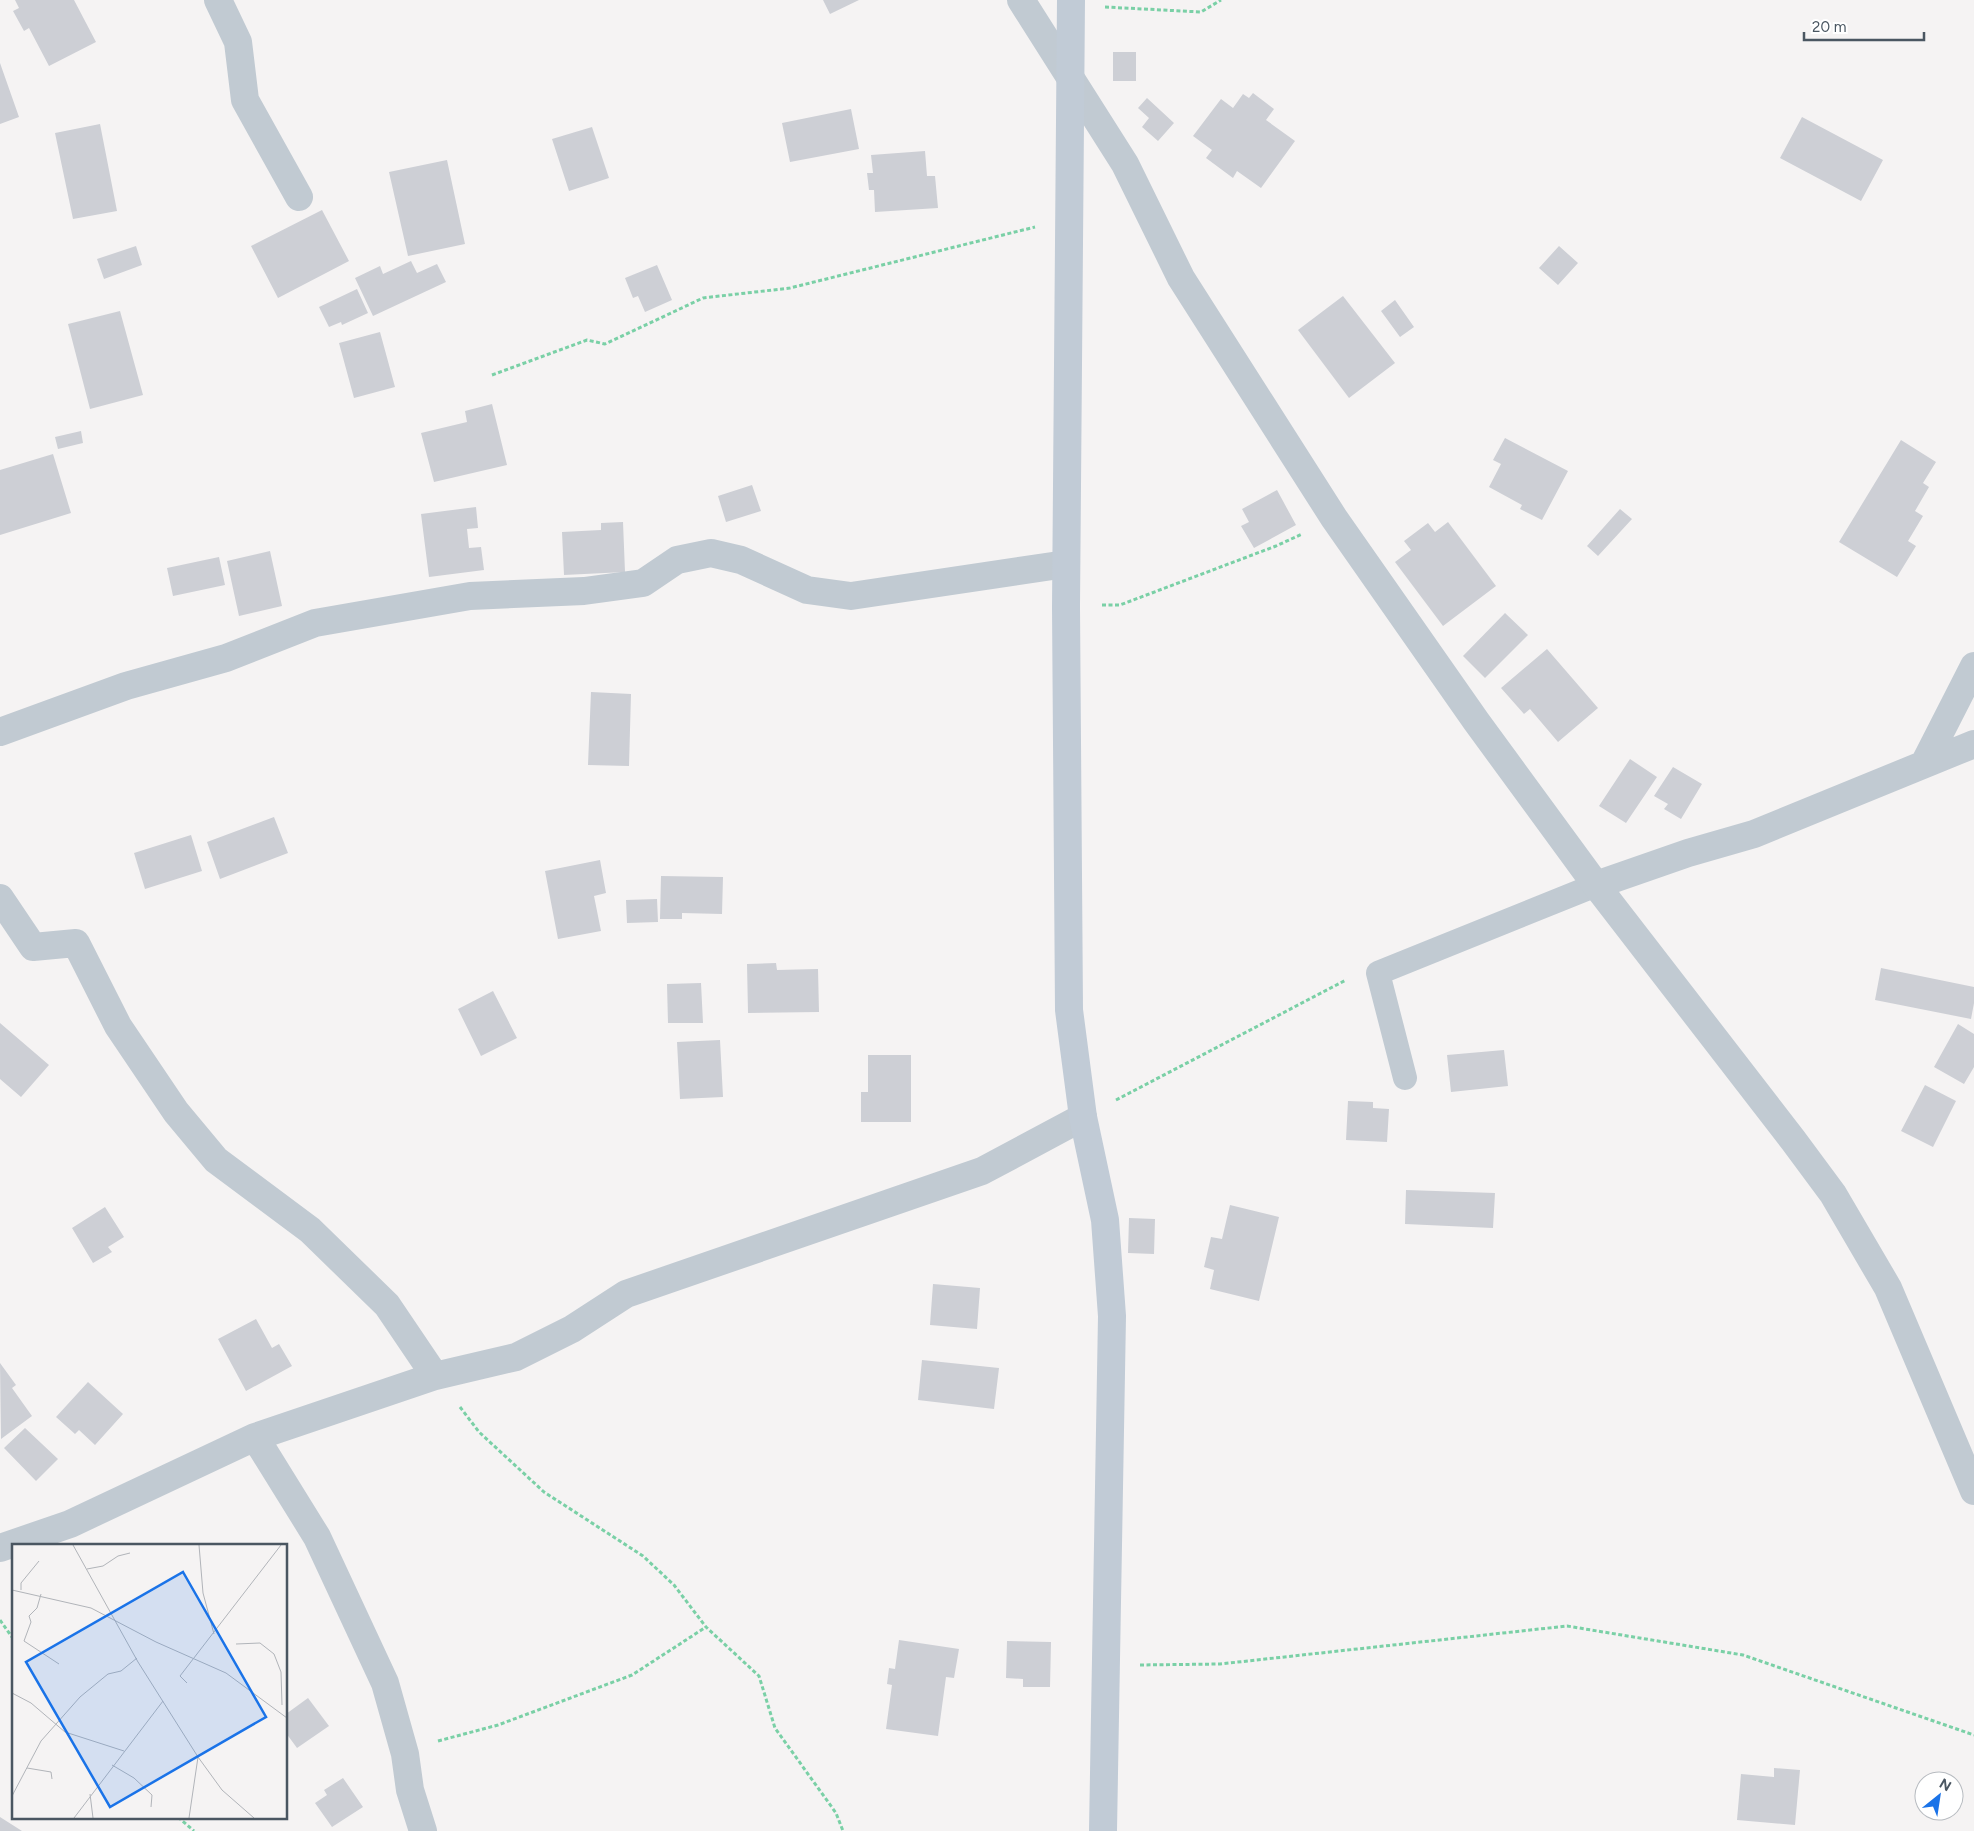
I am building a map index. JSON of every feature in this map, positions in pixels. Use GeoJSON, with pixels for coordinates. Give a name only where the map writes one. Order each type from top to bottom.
{"type":"FeatureCollection","features":[{"type":"Feature","properties":{"kind":"street"},"geometry":{"type":"LineString","coordinates":[[218,0],[238,42],[245,100],[299,197]]}},
{"type":"Feature","properties":{"kind":"street"},"geometry":{"type":"LineString","coordinates":[[1021,0],[1070,74],[1125,164],[1181,278],[1334,518],[1476,721],[1596,885],[1833,1194],[1888,1288],[1974,1491]]}},
{"type":"Feature","properties":{"kind":"street"},"geometry":{"type":"LineString","coordinates":[[1071,3],[1066,564],[1069,1010],[1083,1117],[1105,1220],[1112,1316],[1104,1665],[1103,1831]]}},
{"type":"Feature","properties":{"kind":"street"},"geometry":{"type":"LineString","coordinates":[[0,732],[126,686],[226,658],[315,623],[470,596],[584,591],[643,583],[677,560],[711,553],[741,560],[807,590],[851,596],[1066,564]]}},
{"type":"Feature","properties":{"kind":"street"},"geometry":{"type":"LineString","coordinates":[[1924,764],[1974,666]]}},
{"type":"Feature","properties":{"kind":"street"},"geometry":{"type":"LineString","coordinates":[[1596,885],[1688,852],[1754,834],[1974,744]]}},
{"type":"Feature","properties":{"kind":"street"},"geometry":{"type":"LineString","coordinates":[[0,898],[33,947],[76,943],[118,1026],[176,1112],[216,1160],[310,1230],[387,1305],[436,1376]]}},
{"type":"Feature","properties":{"kind":"street"},"geometry":{"type":"LineString","coordinates":[[0,1548],[70,1524],[255,1437],[436,1376],[516,1357],[572,1329],[626,1294],[982,1171],[1083,1117]]}},
{"type":"Feature","properties":{"kind":"street"},"geometry":{"type":"LineString","coordinates":[[255,1437],[317,1537],[385,1683],[405,1754],[410,1790],[423,1831]]}},
{"type":"Feature","properties":{"kind":"lane"},"geometry":{"type":"LineString","coordinates":[[1405,1078],[1378,973],[1596,885]]}},
{"type":"Feature","properties":{"kind":"path"},"geometry":{"type":"LineString","coordinates":[[1071,3],[1200,12],[1221,0]]}},
{"type":"Feature","properties":{"kind":"path"},"geometry":{"type":"LineString","coordinates":[[492,375],[587,340],[605,344],[703,298],[790,288],[1069,219]]}},
{"type":"Feature","properties":{"kind":"path"},"geometry":{"type":"LineString","coordinates":[[1066,607],[1120,604],[1276,546],[1334,518]]}},
{"type":"Feature","properties":{"kind":"path"},"geometry":{"type":"LineString","coordinates":[[1083,1117],[1341,982],[1378,973]]}},
{"type":"Feature","properties":{"kind":"path"},"geometry":{"type":"LineString","coordinates":[[436,1376],[479,1432],[544,1492],[643,1556],[674,1585],[706,1627],[759,1676],[775,1728],[836,1813],[843,1831]]}},
{"type":"Feature","properties":{"kind":"path"},"geometry":{"type":"LineString","coordinates":[[0,1620],[12,1637]]}},
{"type":"Feature","properties":{"kind":"path"},"geometry":{"type":"LineString","coordinates":[[1104,1665],[1220,1664],[1567,1626],[1742,1655],[1974,1734]]}},
{"type":"Feature","properties":{"kind":"path"},"geometry":{"type":"LineString","coordinates":[[405,1754],[440,1741],[498,1725],[632,1675],[706,1627]]}},
{"type":"Feature","properties":{"kind":"path"},"geometry":{"type":"LineString","coordinates":[[179,1818],[194,1831]]}},
{"type":"Feature","properties":{"kind":"building"},"geometry":{"type":"Polygon","coordinates":[[[15,0],[74,0],[96,42],[49,66],[29,28],[24,31],[13,11],[19,8],[15,0]]]}},
{"type":"Feature","properties":{"kind":"building"},"geometry":{"type":"Polygon","coordinates":[[[823,0],[859,0],[830,14],[823,0]]]}},
{"type":"Feature","properties":{"kind":"building"},"geometry":{"type":"Polygon","coordinates":[[[1113,52],[1136,52],[1136,81],[1113,81],[1113,52]]]}},
{"type":"Feature","properties":{"kind":"building"},"geometry":{"type":"Polygon","coordinates":[[[0,63],[19,117],[0,124],[0,63]]]}},
{"type":"Feature","properties":{"kind":"building"},"geometry":{"type":"Polygon","coordinates":[[[1253,93],[1274,109],[1266,120],[1295,141],[1261,188],[1237,171],[1233,178],[1206,158],[1212,150],[1193,136],[1221,99],[1233,108],[1243,94],[1249,98],[1253,93]]]}},
{"type":"Feature","properties":{"kind":"building"},"geometry":{"type":"Polygon","coordinates":[[[1147,98],[1174,123],[1158,141],[1142,127],[1149,118],[1138,108],[1147,98]]]}},
{"type":"Feature","properties":{"kind":"building"},"geometry":{"type":"Polygon","coordinates":[[[851,109],[859,149],[790,162],[782,123],[851,109]]]}},
{"type":"Feature","properties":{"kind":"building"},"geometry":{"type":"Polygon","coordinates":[[[1802,117],[1883,160],[1861,201],[1780,158],[1802,117]]]}},
{"type":"Feature","properties":{"kind":"building"},"geometry":{"type":"Polygon","coordinates":[[[100,124],[117,211],[73,219],[55,133],[100,124]]]}},
{"type":"Feature","properties":{"kind":"building"},"geometry":{"type":"Polygon","coordinates":[[[592,127],[609,178],[569,191],[552,139],[592,127]]]}},
{"type":"Feature","properties":{"kind":"building"},"geometry":{"type":"Polygon","coordinates":[[[925,151],[927,176],[935,176],[938,208],[875,212],[874,190],[869,190],[867,173],[873,173],[871,155],[925,151]]]}},
{"type":"Feature","properties":{"kind":"building"},"geometry":{"type":"Polygon","coordinates":[[[447,160],[465,244],[408,256],[389,172],[447,160]]]}},
{"type":"Feature","properties":{"kind":"building"},"geometry":{"type":"Polygon","coordinates":[[[322,210],[349,261],[278,298],[251,246],[322,210]]]}},
{"type":"Feature","properties":{"kind":"building"},"geometry":{"type":"Polygon","coordinates":[[[136,246],[142,265],[104,279],[97,259],[136,246]]]}},
{"type":"Feature","properties":{"kind":"building"},"geometry":{"type":"Polygon","coordinates":[[[1559,246],[1578,263],[1558,285],[1539,268],[1559,246]]]}},
{"type":"Feature","properties":{"kind":"building"},"geometry":{"type":"Polygon","coordinates":[[[411,261],[417,273],[437,264],[446,282],[373,316],[355,278],[380,266],[383,274],[411,261]]]}},
{"type":"Feature","properties":{"kind":"building"},"geometry":{"type":"Polygon","coordinates":[[[657,265],[672,300],[645,312],[638,296],[633,298],[625,278],[657,265]]]}},
{"type":"Feature","properties":{"kind":"building"},"geometry":{"type":"Polygon","coordinates":[[[357,289],[368,313],[342,325],[341,322],[329,327],[319,307],[357,289]]]}},
{"type":"Feature","properties":{"kind":"building"},"geometry":{"type":"Polygon","coordinates":[[[1343,296],[1395,363],[1349,398],[1298,330],[1343,296]]]}},
{"type":"Feature","properties":{"kind":"building"},"geometry":{"type":"Polygon","coordinates":[[[1395,300],[1414,327],[1400,337],[1381,311],[1395,300]]]}},
{"type":"Feature","properties":{"kind":"building"},"geometry":{"type":"Polygon","coordinates":[[[120,311],[143,395],[90,409],[68,324],[120,311]]]}},
{"type":"Feature","properties":{"kind":"building"},"geometry":{"type":"Polygon","coordinates":[[[380,332],[395,387],[354,398],[339,343],[380,332]]]}},
{"type":"Feature","properties":{"kind":"building"},"geometry":{"type":"Polygon","coordinates":[[[492,404],[507,465],[434,482],[421,433],[467,422],[465,411],[492,404]]]}},
{"type":"Feature","properties":{"kind":"building"},"geometry":{"type":"Polygon","coordinates":[[[81,431],[83,443],[58,449],[55,437],[81,431]]]}},
{"type":"Feature","properties":{"kind":"building"},"geometry":{"type":"Polygon","coordinates":[[[1505,438],[1568,471],[1542,520],[1520,509],[1522,505],[1489,487],[1501,464],[1493,460],[1505,438]]]}},
{"type":"Feature","properties":{"kind":"building"},"geometry":{"type":"Polygon","coordinates":[[[1901,440],[1936,462],[1923,483],[1929,487],[1915,511],[1923,516],[1908,541],[1916,546],[1897,577],[1839,542],[1901,440]]]}},
{"type":"Feature","properties":{"kind":"building"},"geometry":{"type":"Polygon","coordinates":[[[53,454],[71,513],[0,535],[0,470],[53,454]]]}},
{"type":"Feature","properties":{"kind":"building"},"geometry":{"type":"Polygon","coordinates":[[[752,485],[761,511],[726,522],[718,496],[752,485]]]}},
{"type":"Feature","properties":{"kind":"building"},"geometry":{"type":"Polygon","coordinates":[[[1277,490],[1296,525],[1254,548],[1241,526],[1249,522],[1242,509],[1277,490]]]}},
{"type":"Feature","properties":{"kind":"building"},"geometry":{"type":"Polygon","coordinates":[[[476,507],[478,528],[467,529],[469,548],[481,547],[484,570],[429,577],[421,514],[476,507]]]}},
{"type":"Feature","properties":{"kind":"building"},"geometry":{"type":"Polygon","coordinates":[[[1620,509],[1632,519],[1598,556],[1587,546],[1620,509]]]}},
{"type":"Feature","properties":{"kind":"building"},"geometry":{"type":"Polygon","coordinates":[[[623,522],[625,572],[564,575],[562,532],[601,530],[601,523],[623,522]]]}},
{"type":"Feature","properties":{"kind":"building"},"geometry":{"type":"Polygon","coordinates":[[[1448,522],[1496,586],[1443,626],[1395,562],[1411,550],[1404,541],[1428,523],[1435,532],[1448,522]]]}},
{"type":"Feature","properties":{"kind":"building"},"geometry":{"type":"Polygon","coordinates":[[[270,551],[282,606],[239,616],[227,561],[270,551]]]}},
{"type":"Feature","properties":{"kind":"building"},"geometry":{"type":"Polygon","coordinates":[[[219,557],[225,585],[173,596],[167,568],[219,557]]]}},
{"type":"Feature","properties":{"kind":"building"},"geometry":{"type":"Polygon","coordinates":[[[1505,613],[1528,635],[1485,678],[1463,656],[1505,613]]]}},
{"type":"Feature","properties":{"kind":"building"},"geometry":{"type":"Polygon","coordinates":[[[1547,649],[1598,708],[1558,742],[1530,709],[1524,714],[1501,688],[1547,649]]]}},
{"type":"Feature","properties":{"kind":"building"},"geometry":{"type":"Polygon","coordinates":[[[591,692],[631,694],[629,766],[588,765],[591,692]]]}},
{"type":"Feature","properties":{"kind":"building"},"geometry":{"type":"Polygon","coordinates":[[[1630,759],[1657,777],[1626,823],[1599,806],[1630,759]]]}},
{"type":"Feature","properties":{"kind":"building"},"geometry":{"type":"Polygon","coordinates":[[[1673,767],[1702,784],[1681,819],[1664,809],[1668,804],[1654,796],[1673,767]]]}},
{"type":"Feature","properties":{"kind":"building"},"geometry":{"type":"Polygon","coordinates":[[[274,817],[288,853],[220,879],[207,842],[274,817]]]}},
{"type":"Feature","properties":{"kind":"building"},"geometry":{"type":"Polygon","coordinates":[[[191,835],[202,871],[145,889],[134,853],[191,835]]]}},
{"type":"Feature","properties":{"kind":"building"},"geometry":{"type":"Polygon","coordinates":[[[600,860],[606,893],[594,896],[601,931],[558,939],[545,871],[600,860]]]}},
{"type":"Feature","properties":{"kind":"building"},"geometry":{"type":"Polygon","coordinates":[[[661,876],[723,877],[722,914],[682,913],[682,919],[660,919],[661,876]]]}},
{"type":"Feature","properties":{"kind":"building"},"geometry":{"type":"Polygon","coordinates":[[[657,899],[658,922],[627,923],[626,900],[657,899]]]}},
{"type":"Feature","properties":{"kind":"building"},"geometry":{"type":"Polygon","coordinates":[[[776,963],[777,970],[818,969],[819,1012],[748,1013],[747,964],[776,963]]]}},
{"type":"Feature","properties":{"kind":"building"},"geometry":{"type":"Polygon","coordinates":[[[1881,968],[1974,987],[1971,1019],[1875,1000],[1881,968]]]}},
{"type":"Feature","properties":{"kind":"building"},"geometry":{"type":"Polygon","coordinates":[[[701,983],[703,1023],[668,1023],[667,984],[701,983]]]}},
{"type":"Feature","properties":{"kind":"building"},"geometry":{"type":"Polygon","coordinates":[[[493,991],[517,1038],[481,1056],[458,1009],[493,991]]]}},
{"type":"Feature","properties":{"kind":"building"},"geometry":{"type":"Polygon","coordinates":[[[0,1023],[49,1065],[21,1097],[0,1079],[0,1023]]]}},
{"type":"Feature","properties":{"kind":"building"},"geometry":{"type":"Polygon","coordinates":[[[1958,1024],[1974,1034],[1974,1067],[1964,1084],[1934,1067],[1958,1024]]]}},
{"type":"Feature","properties":{"kind":"building"},"geometry":{"type":"Polygon","coordinates":[[[720,1040],[723,1097],[680,1099],[677,1042],[720,1040]]]}},
{"type":"Feature","properties":{"kind":"building"},"geometry":{"type":"Polygon","coordinates":[[[1504,1050],[1508,1086],[1451,1092],[1447,1055],[1504,1050]]]}},
{"type":"Feature","properties":{"kind":"building"},"geometry":{"type":"Polygon","coordinates":[[[868,1055],[911,1055],[911,1122],[861,1122],[861,1092],[868,1092],[868,1055]]]}},
{"type":"Feature","properties":{"kind":"building"},"geometry":{"type":"Polygon","coordinates":[[[1925,1085],[1956,1101],[1933,1147],[1901,1131],[1925,1085]]]}},
{"type":"Feature","properties":{"kind":"building"},"geometry":{"type":"Polygon","coordinates":[[[1348,1101],[1373,1102],[1373,1108],[1389,1109],[1387,1142],[1346,1140],[1348,1101]]]}},
{"type":"Feature","properties":{"kind":"building"},"geometry":{"type":"Polygon","coordinates":[[[1406,1190],[1495,1193],[1493,1228],[1405,1224],[1406,1190]]]}},
{"type":"Feature","properties":{"kind":"building"},"geometry":{"type":"Polygon","coordinates":[[[1230,1205],[1279,1217],[1259,1301],[1210,1289],[1214,1270],[1204,1267],[1211,1237],[1222,1239],[1230,1205]]]}},
{"type":"Feature","properties":{"kind":"building"},"geometry":{"type":"Polygon","coordinates":[[[105,1207],[124,1237],[108,1247],[112,1252],[93,1263],[72,1228],[105,1207]]]}},
{"type":"Feature","properties":{"kind":"building"},"geometry":{"type":"Polygon","coordinates":[[[1129,1218],[1155,1219],[1154,1254],[1128,1253],[1129,1218]]]}},
{"type":"Feature","properties":{"kind":"building"},"geometry":{"type":"Polygon","coordinates":[[[933,1284],[980,1288],[977,1329],[930,1325],[933,1284]]]}},
{"type":"Feature","properties":{"kind":"building"},"geometry":{"type":"Polygon","coordinates":[[[256,1319],[272,1348],[279,1344],[292,1366],[246,1391],[218,1339],[256,1319]]]}},
{"type":"Feature","properties":{"kind":"building"},"geometry":{"type":"Polygon","coordinates":[[[922,1360],[999,1368],[994,1409],[918,1400],[922,1360]]]}},
{"type":"Feature","properties":{"kind":"building"},"geometry":{"type":"Polygon","coordinates":[[[0,1363],[16,1385],[12,1388],[32,1416],[1,1439],[0,1363]]]}},
{"type":"Feature","properties":{"kind":"building"},"geometry":{"type":"Polygon","coordinates":[[[88,1382],[123,1414],[95,1445],[79,1430],[75,1434],[56,1417],[88,1382]]]}},
{"type":"Feature","properties":{"kind":"building"},"geometry":{"type":"Polygon","coordinates":[[[25,1428],[58,1459],[36,1481],[4,1448],[25,1428]]]}},
{"type":"Feature","properties":{"kind":"building"},"geometry":{"type":"Polygon","coordinates":[[[899,1640],[959,1649],[954,1678],[946,1677],[938,1736],[886,1729],[892,1685],[887,1684],[889,1668],[895,1669],[899,1640]]]}},
{"type":"Feature","properties":{"kind":"building"},"geometry":{"type":"Polygon","coordinates":[[[1007,1641],[1051,1642],[1050,1687],[1023,1687],[1023,1679],[1006,1678],[1007,1641]]]}},
{"type":"Feature","properties":{"kind":"building"},"geometry":{"type":"Polygon","coordinates":[[[308,1698],[329,1726],[297,1748],[288,1736],[288,1713],[308,1698]]]}},
{"type":"Feature","properties":{"kind":"building"},"geometry":{"type":"Polygon","coordinates":[[[1774,1768],[1800,1770],[1795,1825],[1737,1820],[1741,1774],[1774,1777],[1774,1768]]]}},
{"type":"Feature","properties":{"kind":"building"},"geometry":{"type":"Polygon","coordinates":[[[343,1778],[363,1807],[332,1827],[315,1803],[327,1795],[324,1790],[343,1778]]]}},
{"type":"Feature","properties":{"kind":"building"},"geometry":{"type":"Polygon","coordinates":[[[0,1817],[22,1831],[0,1831],[0,1817]]]}}]}
